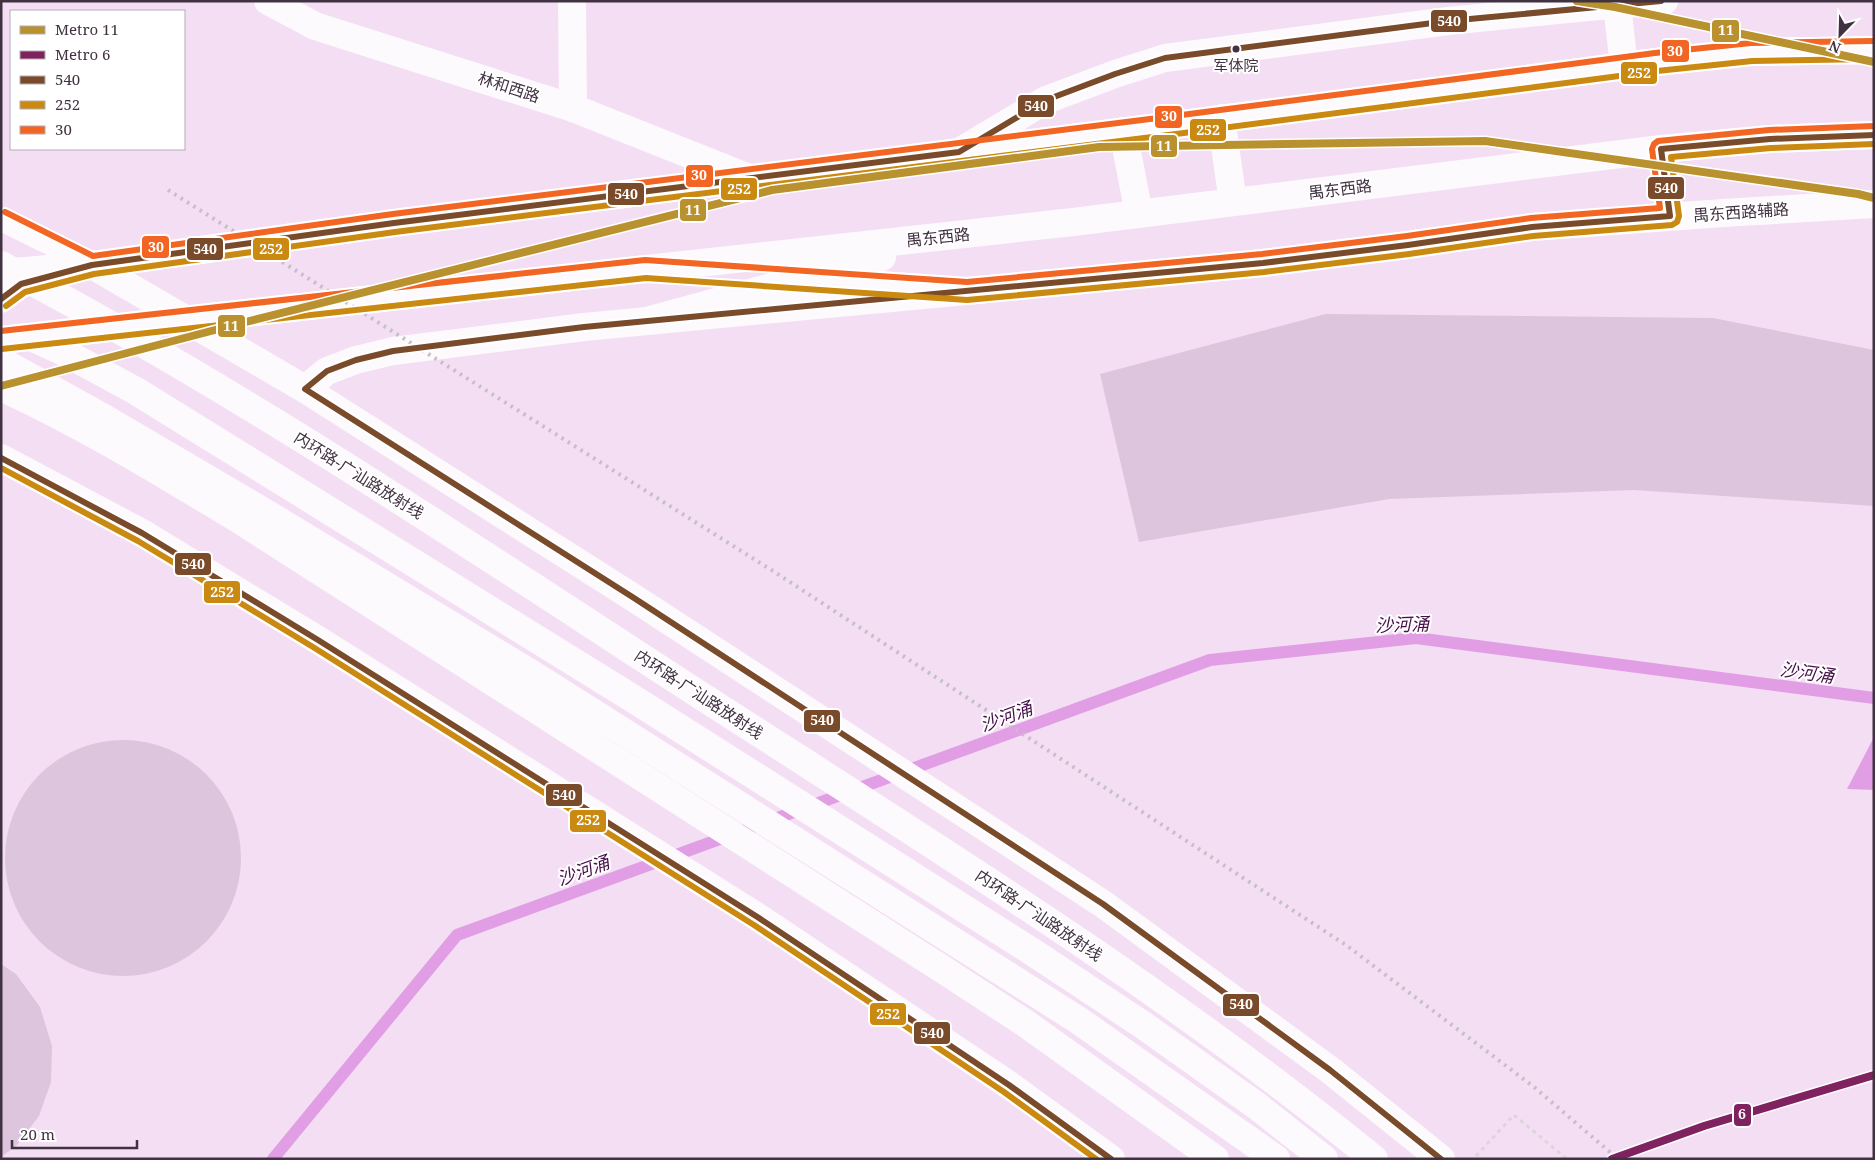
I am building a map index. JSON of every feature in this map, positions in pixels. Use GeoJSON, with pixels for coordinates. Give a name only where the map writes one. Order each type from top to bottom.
{"type":"FeatureCollection","features":[{"type":"Feature","properties":{"kind":"main road","name":"林和西路"},"geometry":{"type":"LineString","coordinates":[[268,1],[315,26],[572,108],[748,178]]}},
{"type":"Feature","properties":{"kind":"main road"},"geometry":{"type":"LineString","coordinates":[[572,1],[572,108]]}},
{"type":"Feature","properties":{"kind":"main road"},"geometry":{"type":"LineString","coordinates":[[959,152],[1046,100],[1115,74],[1165,58],[1448,21],[1664,1]]}},
{"type":"Feature","properties":{"kind":"main road"},"geometry":{"type":"LineString","coordinates":[[1617,5],[1624,66]]}},
{"type":"Feature","properties":{"kind":"main road"},"geometry":{"type":"LineString","coordinates":[[1,273],[92,265],[394,223],[1624,66],[1751,52],[1874,50]]}},
{"type":"Feature","properties":{"kind":"main road"},"geometry":{"type":"LineString","coordinates":[[1221,118],[1233,202]]}},
{"type":"Feature","properties":{"kind":"main road"},"geometry":{"type":"LineString","coordinates":[[1123,131],[1138,214]]}},
{"type":"Feature","properties":{"kind":"main road","name":"禺东西路"},"geometry":{"type":"LineString","coordinates":[[1,340],[966,234],[1661,149],[1770,139],[1874,135]]}},
{"type":"Feature","properties":{"kind":"main road"},"geometry":{"type":"LineString","coordinates":[[1661,149],[1670,216]]}},
{"type":"Feature","properties":{"kind":"main road","name":"禺东西路辅路"},"geometry":{"type":"LineString","coordinates":[[305,388],[326,371],[356,360],[393,351],[584,327],[1263,263],[1532,227],[1670,216],[1874,204]]}},
{"type":"Feature","properties":{"kind":"main road"},"geometry":{"type":"LineString","coordinates":[[650,320],[966,234]]}},
{"type":"Feature","properties":{"kind":"main road","name":"内环路-广汕路放射线"},"geometry":{"type":"LineString","coordinates":[[1,265],[72,302],[166,357],[396,498],[1023,904],[1137,980],[1246,1058],[1374,1159]]}},
{"type":"Feature","properties":{"kind":"main road"},"geometry":{"type":"LineString","coordinates":[[1,299],[21,284],[92,265],[305,388],[593,572],[1103,904],[1330,1070],[1441,1159]]}},
{"type":"Feature","properties":{"kind":"main road"},"geometry":{"type":"LineString","coordinates":[[646,269],[968,291]]}},
{"type":"Feature","properties":{"kind":"main road"},"geometry":{"type":"LineString","coordinates":[[1,324],[64,352],[136,391],[550,647],[1143,1024],[1257,1106],[1324,1159]]}},
{"type":"Feature","properties":{"kind":"main road"},"geometry":{"type":"LineString","coordinates":[[1,361],[104,418],[258,508],[535,676],[1078,1020],[1276,1159]]}},
{"type":"Feature","properties":{"kind":"main road"},"geometry":{"type":"LineString","coordinates":[[1,387],[37,403],[122,449],[243,522],[1025,1023],[1215,1159]]}},
{"type":"Feature","properties":{"kind":"main road"},"geometry":{"type":"LineString","coordinates":[[1,458],[142,533],[318,640],[759,918],[1009,1085],[1111,1159]]}},
{"type":"Feature","properties":{"kind":"lane"},"geometry":{"type":"LineString","coordinates":[[1,220],[92,265]]}},
{"type":"Feature","properties":{"kind":"path"},"geometry":{"type":"LineString","coordinates":[[1474,1159],[1514,1115],[1567,1159]]}},
{"type":"Feature","properties":{"kind":"shaded area"},"geometry":{"type":"Polygon","coordinates":[[[1874,737],[1874,790],[1847,789],[1874,737]]]}},
{"type":"Feature","properties":{"kind":"building"},"geometry":{"type":"Polygon","coordinates":[[[1326,314],[1713,318],[1874,350],[1874,506],[1634,490],[1389,499],[1139,542],[1100,374],[1326,314]]]}},
{"type":"Feature","properties":{"kind":"building"},"geometry":{"type":"Polygon","coordinates":[[[111,740],[135,740],[157,745],[179,754],[207,774],[221,792],[232,813],[239,835],[241,858],[239,881],[232,903],[221,924],[207,942],[179,962],[157,971],[135,976],[111,976],[89,971],[67,962],[48,950],[31,933],[19,914],[10,892],[5,870],[5,846],[10,824],[19,802],[31,783],[48,766],[67,754],[89,745],[111,740]]]}},
{"type":"Feature","properties":{"kind":"building"},"geometry":{"type":"Polygon","coordinates":[[[1,964],[16,974],[40,1007],[52,1046],[51,1082],[39,1116],[17,1145],[1,1157],[1,964]]]}},
{"type":"Feature","properties":{"kind":"waterway","name":"沙河涌"},"geometry":{"type":"LineString","coordinates":[[273,1159],[457,935],[1210,660],[1416,638],[1874,698]]}},
{"type":"Feature","properties":{"kind":"railway"},"geometry":{"type":"LineString","coordinates":[[168,190],[773,571],[1346,945],[1534,1087],[1618,1159]]}},
{"type":"Feature","properties":{"kind":"metro line","name":"11"},"geometry":{"type":"LineString","coordinates":[[1577,1],[1615,7],[1874,62]]}},
{"type":"Feature","properties":{"kind":"metro line","name":"11"},"geometry":{"type":"LineString","coordinates":[[1,386],[234,325],[772,190],[1099,147],[1485,141],[1858,194],[1874,198]]}},
{"type":"Feature","properties":{"kind":"metro line","name":"6"},"geometry":{"type":"LineString","coordinates":[[1612,1159],[1704,1126],[1874,1075]]}},
{"type":"Feature","properties":{"kind":"transit line","name":"540"},"geometry":{"type":"LineString","coordinates":[[1,299],[21,284],[92,265],[394,223],[959,152],[1046,100],[1115,74],[1165,58],[1448,21],[1661,1]]}},
{"type":"Feature","properties":{"kind":"transit line","name":"30"},"geometry":{"type":"LineString","coordinates":[[5,212],[93,256],[393,214],[1174,116],[1655,53],[1751,43],[1874,41]]}},
{"type":"Feature","properties":{"kind":"transit line","name":"252"},"geometry":{"type":"LineString","coordinates":[[6,306],[25,292],[94,274],[395,232],[1176,134],[1657,71],[1752,61],[1874,59]]}},
{"type":"Feature","properties":{"kind":"transit line","name":"30"},"geometry":{"type":"LineString","coordinates":[[1,331],[645,260],[967,282],[1262,254],[1531,218],[1660,208],[1652,149],[1658,141],[1769,130],[1874,126]]}},
{"type":"Feature","properties":{"kind":"transit line","name":"540"},"geometry":{"type":"LineString","coordinates":[[1441,1159],[1330,1070],[1103,904],[634,598],[305,389],[327,371],[356,360],[393,351],[584,327],[1263,263],[1532,227],[1670,216],[1661,149],[1770,139],[1874,135]]}},
{"type":"Feature","properties":{"kind":"transit line","name":"252"},"geometry":{"type":"LineString","coordinates":[[2,349],[646,278],[967,300],[1264,272],[1533,236],[1672,225],[1677,222],[1679,216],[1671,157],[1771,148],[1874,144]]}},
{"type":"Feature","properties":{"kind":"transit line","name":"540"},"geometry":{"type":"LineString","coordinates":[[1,458],[142,533],[318,640],[759,918],[1009,1085],[1111,1159]]}},
{"type":"Feature","properties":{"kind":"transit line","name":"252"},"geometry":{"type":"LineString","coordinates":[[1,468],[138,541],[313,647],[754,925],[1004,1092],[1096,1159]]}},
{"type":"Feature","properties":{"kind":"place","name":"军体院"},"geometry":{"type":"Point","coordinates":[1236,49]}}]}
